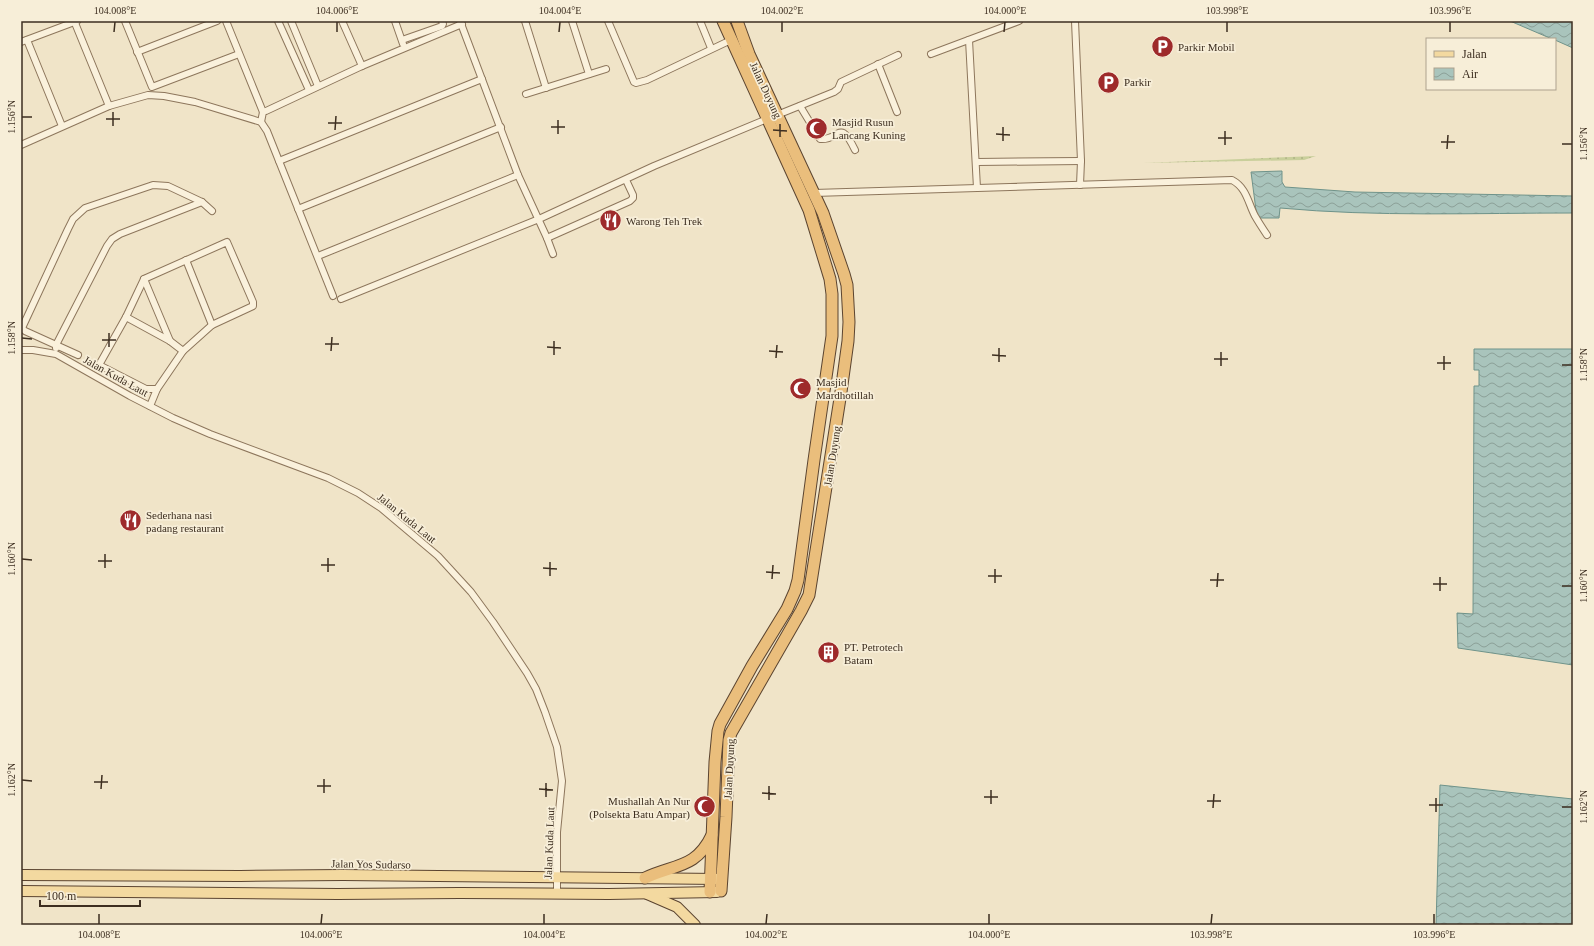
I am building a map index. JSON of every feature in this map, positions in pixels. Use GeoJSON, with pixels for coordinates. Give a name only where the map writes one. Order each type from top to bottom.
{"type":"FeatureCollection","features":[{"type":"Feature","properties":{"kind":"highway","name":"Jalan Duyung"},"geometry":{"type":"LineString","coordinates":[[716,879],[726,816],[729,740],[731,733],[802,612],[809,595],[842,392],[848,335],[847,285],[826,220],[814,193],[731,40],[723,21]]}},
{"type":"Feature","properties":{"kind":"highway","name":"Jalan Duyung"},"geometry":{"type":"LineString","coordinates":[[716,892],[713,832],[715,751],[720,724],[752,666],[787,609],[795,592],[805,535],[832,336],[832,294],[830,279],[809,210],[736,21]]}},
{"type":"Feature","properties":{"kind":"highway"},"geometry":{"type":"LineString","coordinates":[[824,390],[842,392]]}},
{"type":"Feature","properties":{"kind":"highway"},"geometry":{"type":"LineString","coordinates":[[645,878],[657,872],[685,864],[694,858],[706,846],[713,832]]}},
{"type":"Feature","properties":{"kind":"main road","name":"Jalan Yos Sudarso"},"geometry":{"type":"LineString","coordinates":[[21,875],[716,879]]}},
{"type":"Feature","properties":{"kind":"main road"},"geometry":{"type":"LineString","coordinates":[[21,891],[338,894],[645,894],[716,892]]}},
{"type":"Feature","properties":{"kind":"main road"},"geometry":{"type":"LineString","coordinates":[[645,894],[677,907],[695,925]]}},
{"type":"Feature","properties":{"kind":"street"},"geometry":{"type":"LineString","coordinates":[[125,21],[152,87],[239,54]]}},
{"type":"Feature","properties":{"kind":"street"},"geometry":{"type":"LineString","coordinates":[[137,52],[217,21]]}},
{"type":"Feature","properties":{"kind":"street"},"geometry":{"type":"LineString","coordinates":[[226,21],[263,112],[261,122]]}},
{"type":"Feature","properties":{"kind":"street"},"geometry":{"type":"LineString","coordinates":[[278,21],[309,90]]}},
{"type":"Feature","properties":{"kind":"street"},"geometry":{"type":"LineString","coordinates":[[291,21],[318,86]]}},
{"type":"Feature","properties":{"kind":"street"},"geometry":{"type":"LineString","coordinates":[[342,21],[362,66]]}},
{"type":"Feature","properties":{"kind":"street"},"geometry":{"type":"LineString","coordinates":[[395,21],[405,48]]}},
{"type":"Feature","properties":{"kind":"street"},"geometry":{"type":"LineString","coordinates":[[402,40],[442,26],[442,21]]}},
{"type":"Feature","properties":{"kind":"street"},"geometry":{"type":"LineString","coordinates":[[525,21],[546,88]]}},
{"type":"Feature","properties":{"kind":"street"},"geometry":{"type":"LineString","coordinates":[[572,21],[589,74]]}},
{"type":"Feature","properties":{"kind":"street"},"geometry":{"type":"LineString","coordinates":[[608,21],[634,82],[636,83],[647,80],[711,48],[731,40]]}},
{"type":"Feature","properties":{"kind":"street"},"geometry":{"type":"LineString","coordinates":[[700,21],[711,48]]}},
{"type":"Feature","properties":{"kind":"street"},"geometry":{"type":"LineString","coordinates":[[931,54],[1019,21]]}},
{"type":"Feature","properties":{"kind":"street"},"geometry":{"type":"LineString","coordinates":[[1075,21],[1081,161],[1080,185]]}},
{"type":"Feature","properties":{"kind":"street"},"geometry":{"type":"LineString","coordinates":[[62,126],[24,41],[76,22],[108,106]]}},
{"type":"Feature","properties":{"kind":"street"},"geometry":{"type":"LineString","coordinates":[[263,112],[461,22],[518,175],[539,219],[553,254]]}},
{"type":"Feature","properties":{"kind":"street"},"geometry":{"type":"LineString","coordinates":[[969,40],[977,162],[977,188]]}},
{"type":"Feature","properties":{"kind":"street"},"geometry":{"type":"LineString","coordinates":[[341,299],[539,219],[654,166],[837,90],[841,82],[898,55]]}},
{"type":"Feature","properties":{"kind":"street"},"geometry":{"type":"LineString","coordinates":[[878,64],[897,112]]}},
{"type":"Feature","properties":{"kind":"street"},"geometry":{"type":"LineString","coordinates":[[526,94],[606,69]]}},
{"type":"Feature","properties":{"kind":"street"},"geometry":{"type":"LineString","coordinates":[[279,161],[482,79]]}},
{"type":"Feature","properties":{"kind":"street"},"geometry":{"type":"LineString","coordinates":[[21,145],[108,106],[135,98],[156,95],[195,102],[261,122],[267,131],[333,296]]}},
{"type":"Feature","properties":{"kind":"street"},"geometry":{"type":"LineString","coordinates":[[800,106],[820,139],[825,139],[839,133],[843,133],[849,138],[855,150]]}},
{"type":"Feature","properties":{"kind":"street"},"geometry":{"type":"LineString","coordinates":[[298,209],[500,127]]}},
{"type":"Feature","properties":{"kind":"street"},"geometry":{"type":"LineString","coordinates":[[977,162],[1081,161]]}},
{"type":"Feature","properties":{"kind":"street"},"geometry":{"type":"LineString","coordinates":[[318,256],[518,175]]}},
{"type":"Feature","properties":{"kind":"street"},"geometry":{"type":"LineString","coordinates":[[547,238],[633,198],[626,180]]}},
{"type":"Feature","properties":{"kind":"street"},"geometry":{"type":"LineString","coordinates":[[814,193],[1232,180],[1238,183],[1245,192],[1255,216],[1267,235]]}},
{"type":"Feature","properties":{"kind":"street"},"geometry":{"type":"LineString","coordinates":[[78,355],[23,330],[23,324],[68,229],[78,214],[85,208],[153,185],[168,186],[202,202],[212,211]]}},
{"type":"Feature","properties":{"kind":"street"},"geometry":{"type":"LineString","coordinates":[[56,354],[56,345],[104,251],[112,239],[120,234],[202,202]]}},
{"type":"Feature","properties":{"kind":"street"},"geometry":{"type":"LineString","coordinates":[[150,406],[157,389],[183,351],[212,325],[253,306],[253,302],[226,242],[144,279],[126,317],[99,365],[146,389],[157,389]]}},
{"type":"Feature","properties":{"kind":"street"},"geometry":{"type":"LineString","coordinates":[[186,260],[212,325]]}},
{"type":"Feature","properties":{"kind":"street"},"geometry":{"type":"LineString","coordinates":[[144,279],[170,341]]}},
{"type":"Feature","properties":{"kind":"street"},"geometry":{"type":"LineString","coordinates":[[126,317],[170,341],[183,351]]}},
{"type":"Feature","properties":{"kind":"street","name":"Jalan Kuda Laut"},"geometry":{"type":"LineString","coordinates":[[21,350],[33,350],[56,354],[150,406],[210,434],[328,478],[358,493],[380,508],[438,556],[454,572],[471,592],[513,652],[536,689],[557,748],[562,781],[557,832],[557,894]]}},
{"type":"Feature","properties":{"kind":"green space"},"geometry":{"type":"Polygon","coordinates":[[[1316,156],[1304,160],[1143,163],[1316,156]]]}},
{"type":"Feature","properties":{"kind":"water"},"geometry":{"type":"Polygon","coordinates":[[[1510,21],[1573,21],[1573,48],[1556,40],[1556,38],[1550,38],[1510,21]]]}},
{"type":"Feature","properties":{"kind":"water"},"geometry":{"type":"Polygon","coordinates":[[[1282,171],[1282,182],[1285,187],[1355,192],[1573,196],[1573,213],[1389,214],[1280,208],[1279,218],[1257,218],[1251,172],[1282,171]]]}},
{"type":"Feature","properties":{"kind":"water"},"geometry":{"type":"Polygon","coordinates":[[[1474,349],[1573,349],[1573,665],[1458,648],[1457,613],[1473,614],[1474,386],[1479,386],[1479,370],[1474,370],[1474,349]]]}},
{"type":"Feature","properties":{"kind":"water"},"geometry":{"type":"Polygon","coordinates":[[[1440,785],[1573,799],[1573,925],[1436,925],[1440,785]]]}},
{"type":"Feature","properties":{"kind":"place","name":"Parkir Mobil"},"geometry":{"type":"Point","coordinates":[1162,47]}},
{"type":"Feature","properties":{"kind":"place","name":"Parkir"},"geometry":{"type":"Point","coordinates":[1109,82]}},
{"type":"Feature","properties":{"kind":"place","name":"Masjid Rusun Lancang Kuning"},"geometry":{"type":"Point","coordinates":[817,128]}},
{"type":"Feature","properties":{"kind":"place","name":"Warong Teh Trek"},"geometry":{"type":"Point","coordinates":[611,221]}},
{"type":"Feature","properties":{"kind":"place","name":"Masjid Mardhotillah"},"geometry":{"type":"Point","coordinates":[800,388]}},
{"type":"Feature","properties":{"kind":"place","name":"Sederhana nasi padang restaurant"},"geometry":{"type":"Point","coordinates":[131,521]}},
{"type":"Feature","properties":{"kind":"place","name":"PT. Petrotech Batam"},"geometry":{"type":"Point","coordinates":[828,653]}},
{"type":"Feature","properties":{"kind":"place","name":"Mushallah An Nur (Polsekta Batu Ampar)"},"geometry":{"type":"Point","coordinates":[705,807]}}]}
